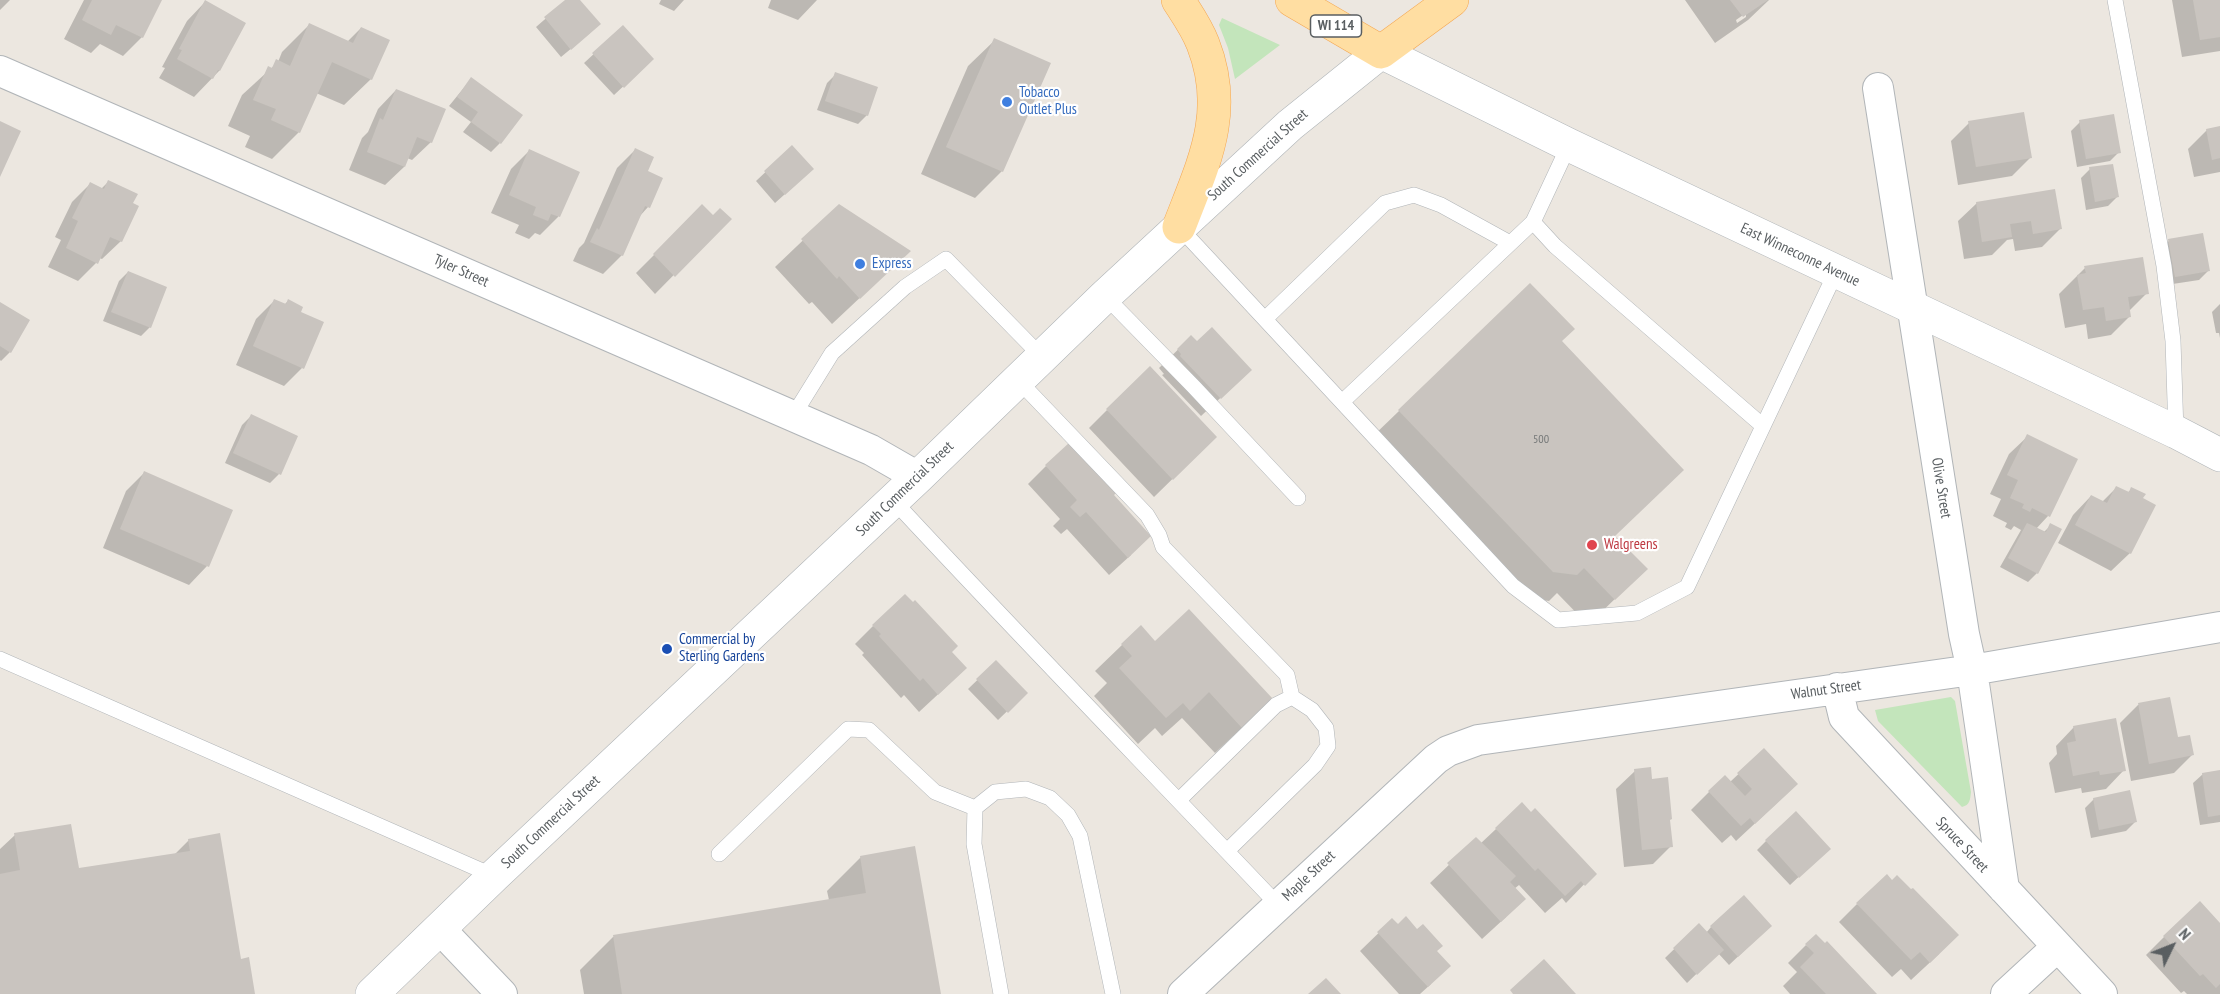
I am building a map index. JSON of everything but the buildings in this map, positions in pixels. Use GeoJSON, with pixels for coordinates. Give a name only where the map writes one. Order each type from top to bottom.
{"type":"FeatureCollection","features":[{"type":"Feature","properties":{"kind":"main road"},"geometry":{"type":"LineString","coordinates":[[1178,0],[1203,43],[1209,62],[1214,98],[1210,145],[1179,227]]}},
{"type":"Feature","properties":{"kind":"main road","name":"WI 114"},"geometry":{"type":"LineString","coordinates":[[1292,0],[1381,52]]}},
{"type":"Feature","properties":{"kind":"main road","name":"South Commercial Street"},"geometry":{"type":"LineString","coordinates":[[372,994],[1179,227],[1290,125],[1381,52],[1452,0]]}},
{"type":"Feature","properties":{"kind":"main road","name":"East Winneconne Avenue"},"geometry":{"type":"LineString","coordinates":[[1381,52],[1569,145],[2176,432],[2220,455]]}},
{"type":"Feature","properties":{"kind":"street","name":"Tyler Street"},"geometry":{"type":"LineString","coordinates":[[0,71],[871,450],[918,477]]}},
{"type":"Feature","properties":{"kind":"street","name":"Olive Street"},"geometry":{"type":"LineString","coordinates":[[1878,88],[2004,889]]}},
{"type":"Feature","properties":{"kind":"street","name":"Walnut Street"},"geometry":{"type":"LineString","coordinates":[[1436,759],[1448,751],[1478,740],[1971,670],[2220,627]]}},
{"type":"Feature","properties":{"kind":"street","name":"Spruce Street"},"geometry":{"type":"LineString","coordinates":[[1838,688],[1844,717],[2102,994]]}},
{"type":"Feature","properties":{"kind":"street","name":"Maple Street"},"geometry":{"type":"LineString","coordinates":[[1184,994],[1436,759]]}},
{"type":"Feature","properties":{"kind":"street"},"geometry":{"type":"LineString","coordinates":[[440,929],[502,994]]}},
{"type":"Feature","properties":{"kind":"street"},"geometry":{"type":"LineString","coordinates":[[2006,994],[2057,946]]}},
{"type":"Feature","properties":{"kind":"lane"},"geometry":{"type":"LineString","coordinates":[[2115,0],[2163,266],[2173,341],[2176,432]]}},
{"type":"Feature","properties":{"kind":"lane"},"geometry":{"type":"LineString","coordinates":[[1342,402],[1533,222],[1569,145]]}},
{"type":"Feature","properties":{"kind":"lane"},"geometry":{"type":"LineString","coordinates":[[1264,319],[1385,203],[1414,195],[1441,206],[1510,243]]}},
{"type":"Feature","properties":{"kind":"lane"},"geometry":{"type":"LineString","coordinates":[[1533,222],[1555,246],[1763,426]]}},
{"type":"Feature","properties":{"kind":"lane"},"geometry":{"type":"LineString","coordinates":[[1179,227],[1513,586],[1558,620],[1636,613],[1687,586],[1836,272]]}},
{"type":"Feature","properties":{"kind":"lane"},"geometry":{"type":"LineString","coordinates":[[793,416],[832,353],[905,287],[946,259],[1042,357]]}},
{"type":"Feature","properties":{"kind":"lane"},"geometry":{"type":"LineString","coordinates":[[1105,296],[1298,498]]}},
{"type":"Feature","properties":{"kind":"lane"},"geometry":{"type":"LineString","coordinates":[[1018,380],[1147,515],[1163,547],[1287,675],[1293,697],[1312,710],[1326,728],[1328,746],[1315,765],[1227,851]]}},
{"type":"Feature","properties":{"kind":"lane"},"geometry":{"type":"LineString","coordinates":[[893,500],[996,611],[1278,905]]}},
{"type":"Feature","properties":{"kind":"lane"},"geometry":{"type":"LineString","coordinates":[[0,659],[494,876]]}},
{"type":"Feature","properties":{"kind":"lane"},"geometry":{"type":"LineString","coordinates":[[1179,800],[1276,705],[1293,697]]}},
{"type":"Feature","properties":{"kind":"lane"},"geometry":{"type":"LineString","coordinates":[[719,854],[848,729],[869,730],[935,792],[975,808]]}},
{"type":"Feature","properties":{"kind":"lane"},"geometry":{"type":"LineString","coordinates":[[1001,994],[974,844],[975,808],[995,792],[1026,789],[1050,798],[1068,815],[1080,836],[1113,994]]}},
{"type":"Feature","properties":{"kind":"green space"},"geometry":{"type":"Polygon","coordinates":[[[1222,18],[1280,45],[1235,79],[1228,48],[1219,25],[1222,18]]]}},
{"type":"Feature","properties":{"kind":"green space"},"geometry":{"type":"Polygon","coordinates":[[[1951,697],[1955,701],[1971,792],[1970,800],[1962,807],[1878,721],[1875,710],[1951,697]]]}},
{"type":"Feature","properties":{"kind":"place","name":"Tobacco Outlet Plus"},"geometry":{"type":"Point","coordinates":[1007,102]}},
{"type":"Feature","properties":{"kind":"place","name":"Express"},"geometry":{"type":"Point","coordinates":[860,264]}},
{"type":"Feature","properties":{"kind":"place","name":"Walgreens"},"geometry":{"type":"Point","coordinates":[1592,545]}},
{"type":"Feature","properties":{"kind":"place","name":"Commercial by Sterling Gardens"},"geometry":{"type":"Point","coordinates":[667,649]}}]}
